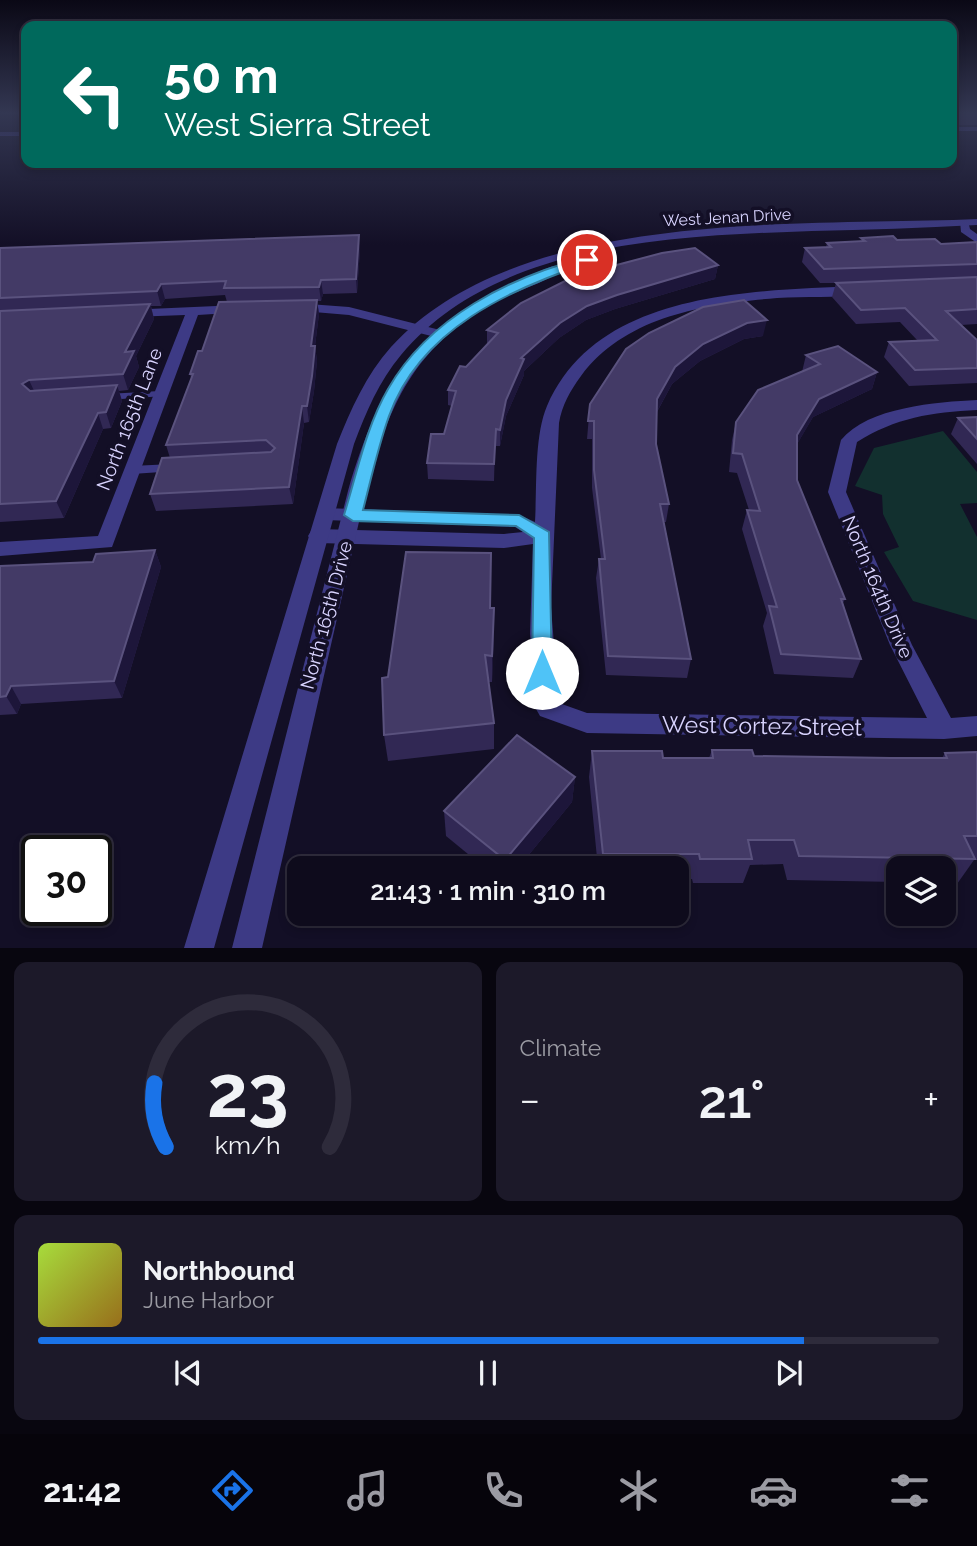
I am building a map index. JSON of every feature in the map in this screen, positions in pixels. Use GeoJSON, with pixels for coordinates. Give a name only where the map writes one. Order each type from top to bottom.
{"type":"FeatureCollection","features":[{"type":"Feature","properties":{"kind":"street","name":"West Jenan Drive"},"geometry":{"type":"LineString","coordinates":[[502,292],[566,265],[668,244],[971,228],[977,222]]}},
{"type":"Feature","properties":{"kind":"street","name":"West Jenan Drive"},"geometry":{"type":"LineString","coordinates":[[419,329],[444,309],[486,285],[525,268],[572,253],[656,237],[971,228]]}},
{"type":"Feature","properties":{"kind":"street"},"geometry":{"type":"LineString","coordinates":[[971,228],[977,240]]}},
{"type":"Feature","properties":{"kind":"street"},"geometry":{"type":"LineString","coordinates":[[325,514],[350,526],[504,541],[543,536],[553,410],[575,370],[610,338],[668,312],[717,300],[872,289]]}},
{"type":"Feature","properties":{"kind":"street","name":"North 165th Drive"},"geometry":{"type":"LineString","coordinates":[[247,947],[290,752],[374,437],[391,397],[407,370],[439,334],[481,303],[502,292]]}},
{"type":"Feature","properties":{"kind":"street"},"geometry":{"type":"LineString","coordinates":[[286,307],[349,311],[439,334]]}},
{"type":"Feature","properties":{"kind":"street"},"geometry":{"type":"LineString","coordinates":[[110,314],[259,308]]}},
{"type":"Feature","properties":{"kind":"street","name":"North 165th Lane"},"geometry":{"type":"LineString","coordinates":[[0,548],[105,542],[193,310]]}},
{"type":"Feature","properties":{"kind":"street","name":"North 165th Drive"},"geometry":{"type":"LineString","coordinates":[[199,947],[318,536],[351,436],[371,387],[395,352],[419,329]]}},
{"type":"Feature","properties":{"kind":"street","name":"North 164th Drive"},"geometry":{"type":"LineString","coordinates":[[944,729],[901,645],[837,492],[849,440],[872,424],[917,408],[977,405]]}},
{"type":"Feature","properties":{"kind":"street"},"geometry":{"type":"LineString","coordinates":[[318,536],[350,526]]}},
{"type":"Feature","properties":{"kind":"street","name":"West Cortez Street"},"geometry":{"type":"LineString","coordinates":[[543,536],[542,673],[548,709],[587,723],[944,729],[977,726]]}},
{"type":"Feature","properties":{"kind":"lane"},"geometry":{"type":"LineString","coordinates":[[91,398],[160,394]]}},
{"type":"Feature","properties":{"kind":"lane"},"geometry":{"type":"LineString","coordinates":[[132,470],[180,468]]}},
{"type":"Feature","properties":{"kind":"green space"},"geometry":{"type":"Polygon","coordinates":[[[943,431],[977,472],[977,503],[960,504],[977,537],[977,620],[913,601],[884,552],[899,547],[883,514],[882,495],[855,486],[874,448],[943,431]]]}},
{"type":"Feature","properties":{"kind":"building"},"geometry":{"type":"Polygon","coordinates":[[[359,235],[356,279],[321,280],[319,287],[224,288],[226,281],[161,284],[157,291],[0,298],[0,248],[359,235]]]}},
{"type":"Feature","properties":{"kind":"building"},"geometry":{"type":"Polygon","coordinates":[[[893,236],[897,240],[935,239],[941,244],[977,242],[977,264],[824,269],[805,248],[831,247],[827,243],[893,236]]]}},
{"type":"Feature","properties":{"kind":"building"},"geometry":{"type":"Polygon","coordinates":[[[695,248],[718,265],[587,306],[560,323],[521,358],[524,359],[506,400],[500,430],[496,429],[494,464],[427,463],[431,434],[444,434],[456,391],[448,390],[460,366],[466,367],[498,333],[487,330],[521,303],[575,276],[662,253],[695,248]]]}},
{"type":"Feature","properties":{"kind":"building"},"geometry":{"type":"Polygon","coordinates":[[[977,277],[977,309],[946,311],[977,340],[977,368],[915,370],[889,342],[937,340],[905,308],[861,310],[836,283],[977,277]]]}},
{"type":"Feature","properties":{"kind":"building"},"geometry":{"type":"Polygon","coordinates":[[[317,300],[311,346],[315,346],[312,376],[307,406],[302,406],[289,487],[150,494],[162,458],[271,452],[275,448],[266,440],[166,445],[193,374],[190,374],[198,351],[202,351],[219,302],[317,300]]]}},
{"type":"Feature","properties":{"kind":"building"},"geometry":{"type":"Polygon","coordinates":[[[744,300],[767,320],[747,323],[703,344],[675,367],[657,399],[656,444],[669,504],[660,504],[691,659],[608,656],[599,559],[605,559],[594,470],[594,421],[588,421],[590,404],[626,349],[649,333],[703,307],[744,300]]]}},
{"type":"Feature","properties":{"kind":"building"},"geometry":{"type":"Polygon","coordinates":[[[150,304],[125,352],[134,351],[123,374],[29,380],[22,384],[30,391],[117,385],[106,412],[98,413],[56,501],[0,504],[0,311],[150,304]]]}},
{"type":"Feature","properties":{"kind":"building"},"geometry":{"type":"Polygon","coordinates":[[[838,346],[877,372],[819,399],[797,435],[797,480],[845,599],[841,599],[861,659],[781,654],[769,606],[777,607],[747,510],[760,511],[742,454],[733,453],[736,422],[758,390],[820,364],[806,355],[838,346]]]}},
{"type":"Feature","properties":{"kind":"building"},"geometry":{"type":"Polygon","coordinates":[[[977,417],[977,439],[958,418],[977,417]]]}},
{"type":"Feature","properties":{"kind":"building"},"geometry":{"type":"Polygon","coordinates":[[[155,550],[114,681],[11,686],[6,696],[0,697],[0,566],[93,562],[96,554],[155,550]]]}},
{"type":"Feature","properties":{"kind":"building"},"geometry":{"type":"Polygon","coordinates":[[[406,552],[491,553],[490,608],[494,608],[492,656],[485,655],[494,723],[384,735],[382,678],[388,677],[406,552]]]}},
{"type":"Feature","properties":{"kind":"building"},"geometry":{"type":"Polygon","coordinates":[[[517,735],[575,777],[508,856],[500,856],[444,811],[517,735]]]}},
{"type":"Feature","properties":{"kind":"building"},"geometry":{"type":"Polygon","coordinates":[[[712,750],[752,750],[754,756],[891,758],[947,758],[945,753],[977,752],[977,836],[964,836],[975,859],[956,859],[956,856],[799,856],[794,840],[748,840],[752,859],[700,859],[699,854],[603,854],[592,751],[662,751],[663,758],[713,758],[712,750]]]}},
{"type":"Feature","properties":{"kind":"route"},"geometry":{"type":"LineString","coordinates":[[542,673],[543,536],[519,521],[353,515],[382,416],[395,388],[423,349],[481,303],[540,275],[587,260]]}}]}
